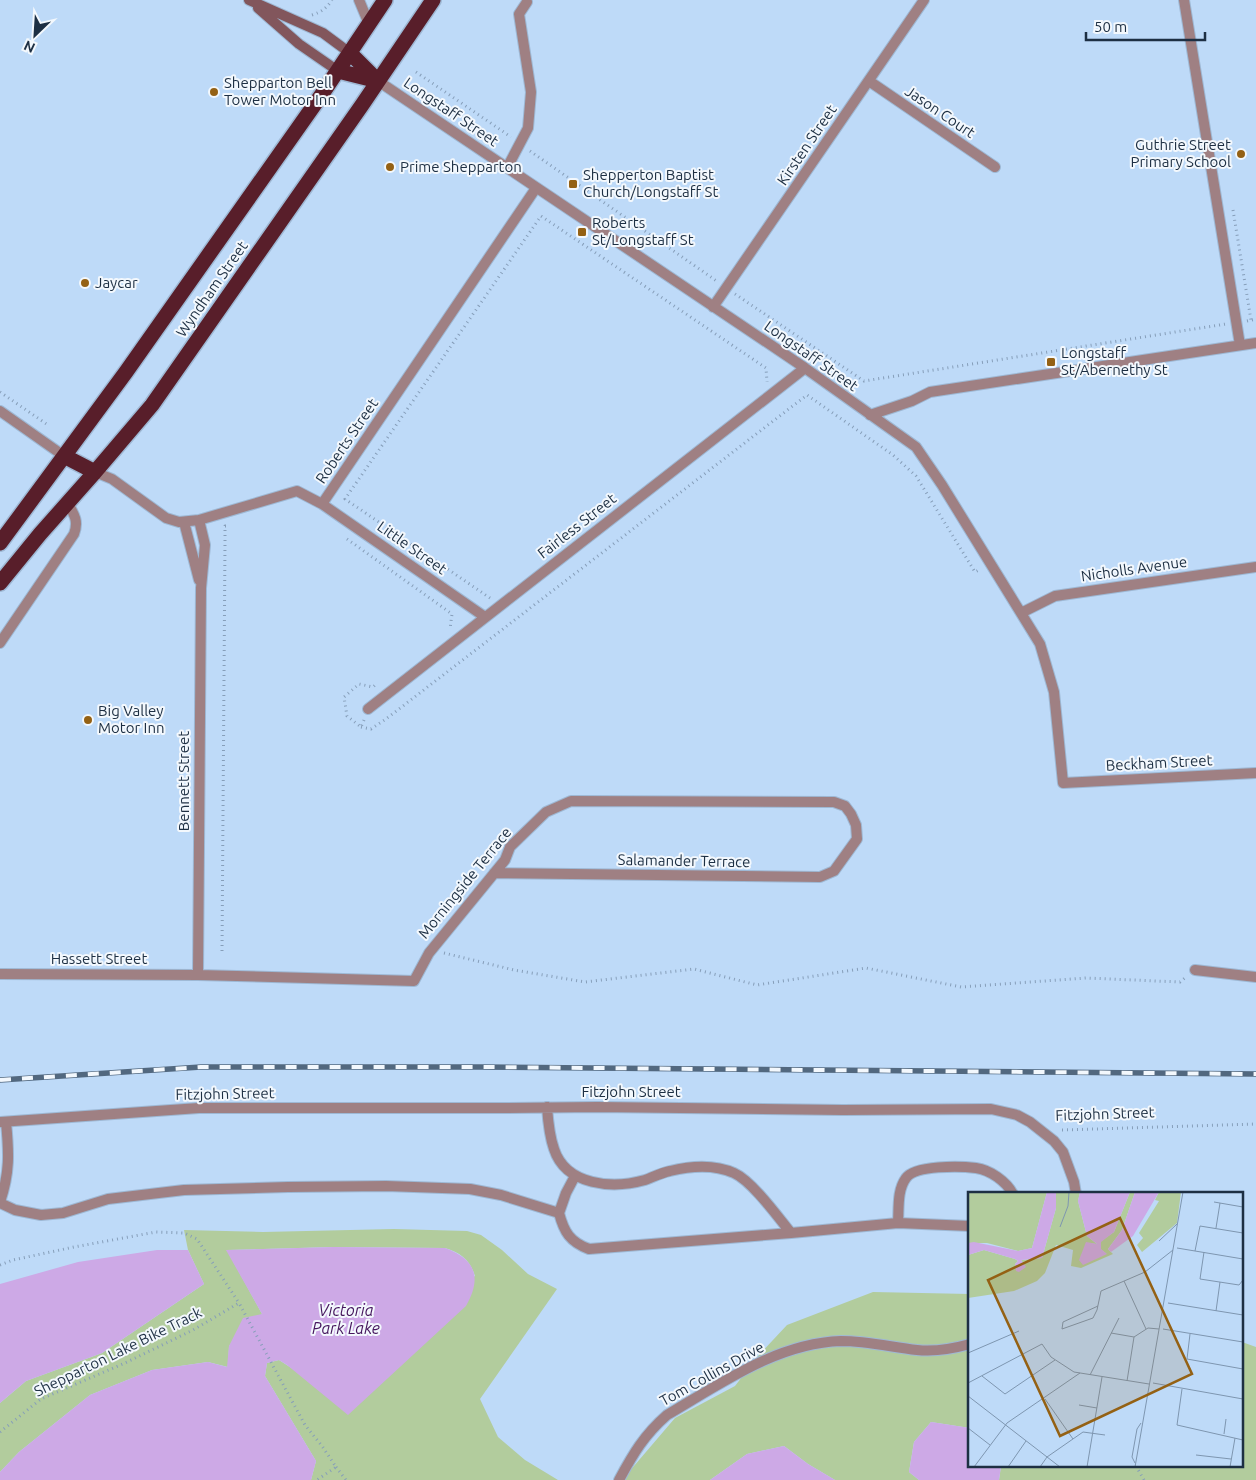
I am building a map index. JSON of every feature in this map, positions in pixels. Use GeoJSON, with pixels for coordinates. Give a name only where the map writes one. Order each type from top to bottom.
{"type":"FeatureCollection","features":[{"type":"Feature","properties":{"kind":"highway","name":"Wyndham Street"},"geometry":{"type":"LineString","coordinates":[[0,544],[126,372],[338,71],[385,0]]}},
{"type":"Feature","properties":{"kind":"highway","name":"Wyndham Street"},"geometry":{"type":"LineString","coordinates":[[0,583],[67,502],[152,405],[433,0]]}},
{"type":"Feature","properties":{"kind":"highway"},"geometry":{"type":"LineString","coordinates":[[350,53],[378,81]]}},
{"type":"Feature","properties":{"kind":"highway"},"geometry":{"type":"LineString","coordinates":[[338,71],[378,81]]}},
{"type":"Feature","properties":{"kind":"highway"},"geometry":{"type":"LineString","coordinates":[[64,456],[95,472]]}},
{"type":"Feature","properties":{"kind":"street"},"geometry":{"type":"LineString","coordinates":[[249,0],[322,34],[350,53]]}},
{"type":"Feature","properties":{"kind":"street"},"geometry":{"type":"LineString","coordinates":[[249,0],[300,44],[338,71]]}},
{"type":"Feature","properties":{"kind":"street"},"geometry":{"type":"LineString","coordinates":[[359,0],[368,24]]}},
{"type":"Feature","properties":{"kind":"street","name":"Kirsten Street"},"geometry":{"type":"LineString","coordinates":[[713,307],[924,0]]}},
{"type":"Feature","properties":{"kind":"street"},"geometry":{"type":"LineString","coordinates":[[1184,0],[1240,345]]}},
{"type":"Feature","properties":{"kind":"street"},"geometry":{"type":"LineString","coordinates":[[507,168],[528,128],[531,92],[518,14],[527,2]]}},
{"type":"Feature","properties":{"kind":"street","name":"Longstaff Street"},"geometry":{"type":"LineString","coordinates":[[378,81],[805,368],[916,447],[1040,644],[1054,692],[1063,783]]}},
{"type":"Feature","properties":{"kind":"street","name":"Jason Court"},"geometry":{"type":"LineString","coordinates":[[869,81],[995,167]]}},
{"type":"Feature","properties":{"kind":"street","name":"Roberts Street"},"geometry":{"type":"LineString","coordinates":[[95,472],[112,479],[172,521],[199,520],[297,491],[322,504],[536,188]]}},
{"type":"Feature","properties":{"kind":"street"},"geometry":{"type":"LineString","coordinates":[[870,415],[912,401],[930,392],[1256,343]]}},
{"type":"Feature","properties":{"kind":"street","name":"Fairless Street"},"geometry":{"type":"LineString","coordinates":[[368,708],[805,368]]}},
{"type":"Feature","properties":{"kind":"street"},"geometry":{"type":"LineString","coordinates":[[0,411],[64,456]]}},
{"type":"Feature","properties":{"kind":"street"},"geometry":{"type":"LineString","coordinates":[[0,643],[74,534],[77,527],[76,518],[67,502]]}},
{"type":"Feature","properties":{"kind":"street","name":"Little Street"},"geometry":{"type":"LineString","coordinates":[[322,504],[485,617]]}},
{"type":"Feature","properties":{"kind":"street","name":"Bennett Street"},"geometry":{"type":"LineString","coordinates":[[198,975],[201,588],[205,545],[199,520]]}},
{"type":"Feature","properties":{"kind":"street","name":"Bennett Street"},"geometry":{"type":"LineString","coordinates":[[184,522],[201,588]]}},
{"type":"Feature","properties":{"kind":"street","name":"Nicholls Avenue"},"geometry":{"type":"LineString","coordinates":[[1021,613],[1054,596],[1256,567]]}},
{"type":"Feature","properties":{"kind":"street","name":"Beckham Street"},"geometry":{"type":"LineString","coordinates":[[1063,783],[1256,773]]}},
{"type":"Feature","properties":{"kind":"street","name":"Morningside Terrace"},"geometry":{"type":"LineString","coordinates":[[198,975],[414,981],[429,953],[505,860],[510,848],[546,812],[571,801],[834,802],[845,806],[851,814],[856,825],[857,839]]}},
{"type":"Feature","properties":{"kind":"street","name":"Salamander Terrace"},"geometry":{"type":"LineString","coordinates":[[494,873],[820,877],[834,871],[857,839]]}},
{"type":"Feature","properties":{"kind":"street"},"geometry":{"type":"LineString","coordinates":[[1195,970],[1256,977]]}},
{"type":"Feature","properties":{"kind":"street","name":"Hassett Street"},"geometry":{"type":"LineString","coordinates":[[0,974],[198,975]]}},
{"type":"Feature","properties":{"kind":"street"},"geometry":{"type":"LineString","coordinates":[[547,1107],[554,1151],[575,1176],[587,1182],[613,1184],[644,1180],[669,1171],[687,1168],[718,1167],[735,1173],[747,1183],[791,1233]]}},
{"type":"Feature","properties":{"kind":"street","name":"Fitzjohn Street"},"geometry":{"type":"LineString","coordinates":[[3,1122],[199,1108],[991,1109],[1017,1115],[1043,1131]]}},
{"type":"Feature","properties":{"kind":"street"},"geometry":{"type":"LineString","coordinates":[[3,1122],[9,1161],[6,1185],[0,1202],[15,1210],[41,1215],[63,1213],[108,1199],[184,1190],[386,1186],[470,1189],[501,1195],[559,1213]]}},
{"type":"Feature","properties":{"kind":"street"},"geometry":{"type":"LineString","coordinates":[[1043,1131],[1063,1152],[1076,1192]]}},
{"type":"Feature","properties":{"kind":"street"},"geometry":{"type":"LineString","coordinates":[[898,1223],[901,1187],[906,1177],[913,1171],[924,1168],[976,1168],[999,1178],[1011,1192]]}},
{"type":"Feature","properties":{"kind":"street"},"geometry":{"type":"LineString","coordinates":[[575,1176],[566,1193],[559,1213],[563,1226],[576,1244],[589,1249],[898,1223],[968,1226]]}},
{"type":"Feature","properties":{"kind":"street","name":"Tom Collins Drive"},"geometry":{"type":"LineString","coordinates":[[619,1480],[646,1436],[667,1416],[775,1356],[821,1343],[840,1341],[926,1350],[951,1349],[968,1345]]}},
{"type":"Feature","properties":{"kind":"path"},"geometry":{"type":"LineString","coordinates":[[292,20],[319,13],[332,0]]}},
{"type":"Feature","properties":{"kind":"path"},"geometry":{"type":"LineString","coordinates":[[416,72],[727,288],[864,380],[1256,319]]}},
{"type":"Feature","properties":{"kind":"path"},"geometry":{"type":"LineString","coordinates":[[490,598],[345,499],[541,216],[766,368],[767,382],[760,388]]}},
{"type":"Feature","properties":{"kind":"path"},"geometry":{"type":"LineString","coordinates":[[0,392],[48,425]]}},
{"type":"Feature","properties":{"kind":"path"},"geometry":{"type":"LineString","coordinates":[[381,681],[373,687],[359,684],[344,697],[347,716],[361,727],[370,729],[386,719],[807,395],[893,456],[916,476],[975,572],[990,564]]}},
{"type":"Feature","properties":{"kind":"path"},"geometry":{"type":"LineString","coordinates":[[222,951],[225,526],[234,524]]}},
{"type":"Feature","properties":{"kind":"path"},"geometry":{"type":"LineString","coordinates":[[340,534],[452,614],[450,628]]}},
{"type":"Feature","properties":{"kind":"path"},"geometry":{"type":"LineString","coordinates":[[443,634],[497,592]]}},
{"type":"Feature","properties":{"kind":"path"},"geometry":{"type":"LineString","coordinates":[[361,727],[368,708]]}},
{"type":"Feature","properties":{"kind":"path"},"geometry":{"type":"LineString","coordinates":[[429,953],[448,954],[514,970],[585,982],[694,970],[757,985],[866,968],[960,987],[1086,978],[1180,982],[1195,970]]}},
{"type":"Feature","properties":{"kind":"path","name":"Fitzjohn Street"},"geometry":{"type":"LineString","coordinates":[[1043,1131],[1256,1124]]}},
{"type":"Feature","properties":{"kind":"path"},"geometry":{"type":"LineString","coordinates":[[0,1265],[13,1260],[74,1247],[156,1232],[184,1233],[197,1239],[239,1303],[305,1425],[346,1480]]}},
{"type":"Feature","properties":{"kind":"path","name":"Shepparton Lake Bike Track"},"geometry":{"type":"LineString","coordinates":[[0,1432],[40,1399],[125,1364],[193,1330],[239,1303]]}},
{"type":"Feature","properties":{"kind":"path"},"geometry":{"type":"LineString","coordinates":[[316,1480],[336,1468]]}},
{"type":"Feature","properties":{"kind":"path"},"geometry":{"type":"LineString","coordinates":[[1137,1468],[1144,1480]]}},
{"type":"Feature","properties":{"kind":"green space"},"geometry":{"type":"Polygon","coordinates":[[[394,1229],[467,1231],[481,1235],[502,1250],[528,1274],[557,1289],[480,1399],[498,1437],[525,1460],[558,1480],[311,1480],[316,1461],[265,1376],[267,1363],[279,1360],[296,1371],[475,1276],[468,1261],[456,1252],[445,1248],[333,1247],[227,1250],[262,1314],[229,1346],[228,1367],[208,1362],[152,1370],[90,1395],[19,1452],[0,1472],[0,1403],[26,1381],[102,1353],[204,1284],[188,1250],[184,1230],[263,1232],[394,1229]]]}},
{"type":"Feature","properties":{"kind":"green space"},"geometry":{"type":"Polygon","coordinates":[[[873,1292],[968,1294],[968,1428],[931,1422],[914,1442],[909,1472],[919,1480],[835,1480],[808,1464],[784,1446],[747,1454],[710,1480],[622,1480],[675,1418],[735,1386],[758,1356],[787,1325],[873,1292]]]}},
{"type":"Feature","properties":{"kind":"green space"},"geometry":{"type":"Polygon","coordinates":[[[1244,1343],[1256,1347],[1256,1480],[999,1480],[1001,1468],[1244,1468],[1244,1343]]]}},
{"type":"Feature","properties":{"kind":"water","name":"Victoria Park Lake"},"geometry":{"type":"Polygon","coordinates":[[[333,1247],[445,1248],[464,1258],[473,1271],[475,1278],[474,1287],[466,1306],[348,1415],[287,1365],[279,1360],[267,1363],[265,1376],[316,1461],[311,1480],[0,1480],[0,1472],[19,1452],[90,1395],[152,1370],[208,1362],[227,1367],[229,1346],[243,1318],[262,1314],[226,1250],[333,1247]]]}},
{"type":"Feature","properties":{"kind":"water"},"geometry":{"type":"Polygon","coordinates":[[[157,1250],[188,1250],[204,1284],[102,1353],[26,1381],[0,1403],[0,1284],[78,1262],[157,1250]]]}},
{"type":"Feature","properties":{"kind":"water"},"geometry":{"type":"Polygon","coordinates":[[[931,1422],[968,1428],[968,1468],[1001,1468],[999,1480],[919,1480],[909,1472],[914,1442],[931,1422]]]}},
{"type":"Feature","properties":{"kind":"water"},"geometry":{"type":"Polygon","coordinates":[[[784,1446],[808,1464],[835,1480],[710,1480],[747,1454],[784,1446]]]}},
{"type":"Feature","properties":{"kind":"railway"},"geometry":{"type":"LineString","coordinates":[[0,1080],[201,1067],[481,1067],[1256,1074]]}},
{"type":"Feature","properties":{"kind":"place","name":"Shepparton Bell Tower Motor Inn"},"geometry":{"type":"Point","coordinates":[214,92]}},
{"type":"Feature","properties":{"kind":"place","name":"Guthrie Street Primary School"},"geometry":{"type":"Point","coordinates":[1241,154]}},
{"type":"Feature","properties":{"kind":"place","name":"Prime Shepparton"},"geometry":{"type":"Point","coordinates":[390,167]}},
{"type":"Feature","properties":{"kind":"place","name":"Shepperton Baptist Church/Longstaff St"},"geometry":{"type":"Point","coordinates":[573,184]}},
{"type":"Feature","properties":{"kind":"place","name":"Roberts St/Longstaff St"},"geometry":{"type":"Point","coordinates":[582,232]}},
{"type":"Feature","properties":{"kind":"place","name":"Jaycar"},"geometry":{"type":"Point","coordinates":[85,283]}},
{"type":"Feature","properties":{"kind":"place","name":"Longstaff St/Abernethy St"},"geometry":{"type":"Point","coordinates":[1051,362]}},
{"type":"Feature","properties":{"kind":"place","name":"Big Valley Motor Inn"},"geometry":{"type":"Point","coordinates":[88,720]}}]}
